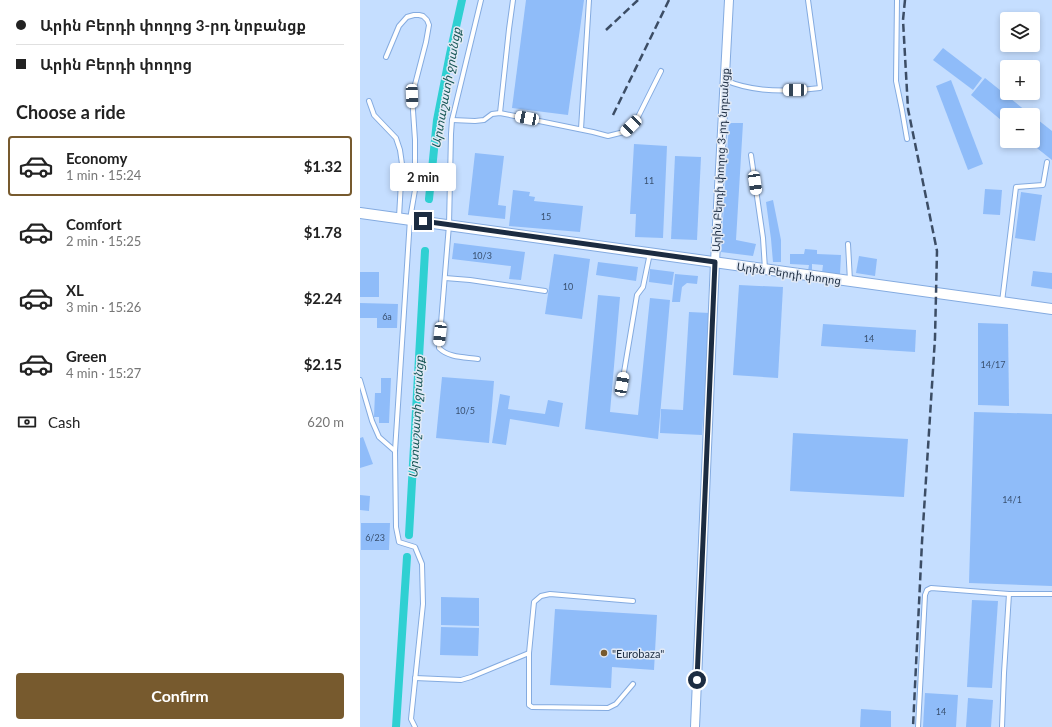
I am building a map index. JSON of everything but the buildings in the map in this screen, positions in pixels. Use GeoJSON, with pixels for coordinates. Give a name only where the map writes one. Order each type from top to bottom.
{"type":"FeatureCollection","features":[{"type":"Feature","properties":{"kind":"street","name":"Արին Բերդի փողոց 3-րդ նրբանցք"},"geometry":{"type":"LineString","coordinates":[[695,727],[715,262],[729,0]]}},
{"type":"Feature","properties":{"kind":"street","name":"Արին Բերդի փողոց"},"geometry":{"type":"LineString","coordinates":[[360,213],[1052,309]]}},
{"type":"Feature","properties":{"kind":"lane"},"geometry":{"type":"LineString","coordinates":[[478,359],[452,355],[443,352],[438,348],[449,225],[452,120],[481,0]]}},
{"type":"Feature","properties":{"kind":"lane"},"geometry":{"type":"LineString","coordinates":[[500,113],[513,0]]}},
{"type":"Feature","properties":{"kind":"lane"},"geometry":{"type":"LineString","coordinates":[[581,129],[589,0]]}},
{"type":"Feature","properties":{"kind":"lane"},"geometry":{"type":"LineString","coordinates":[[724,80],[749,88],[767,90],[806,90],[820,88],[808,0]]}},
{"type":"Feature","properties":{"kind":"lane"},"geometry":{"type":"LineString","coordinates":[[897,0],[896,81],[906,139]]}},
{"type":"Feature","properties":{"kind":"lane"},"geometry":{"type":"LineString","coordinates":[[386,57],[399,26],[407,17],[414,15],[424,16],[428,25],[426,42],[412,96],[415,140],[414,190],[410,219],[396,451],[396,527],[398,542],[414,547],[422,564],[423,604],[411,719],[415,727]]}},
{"type":"Feature","properties":{"kind":"lane"},"geometry":{"type":"LineString","coordinates":[[452,120],[484,120],[492,114],[500,113],[581,129],[608,136],[624,132],[637,119],[661,71]]}},
{"type":"Feature","properties":{"kind":"lane"},"geometry":{"type":"LineString","coordinates":[[369,101],[374,114],[396,138],[400,150],[402,164],[399,218]]}},
{"type":"Feature","properties":{"kind":"lane"},"geometry":{"type":"LineString","coordinates":[[751,155],[763,238],[765,269]]}},
{"type":"Feature","properties":{"kind":"lane"},"geometry":{"type":"LineString","coordinates":[[1002,302],[1016,187],[1043,185],[1047,162]]}},
{"type":"Feature","properties":{"kind":"lane"},"geometry":{"type":"LineString","coordinates":[[848,244],[850,281]]}},
{"type":"Feature","properties":{"kind":"lane"},"geometry":{"type":"LineString","coordinates":[[622,384],[637,295],[643,287],[650,253]]}},
{"type":"Feature","properties":{"kind":"lane"},"geometry":{"type":"LineString","coordinates":[[445,278],[478,281],[545,291]]}},
{"type":"Feature","properties":{"kind":"lane"},"geometry":{"type":"LineString","coordinates":[[360,380],[372,421],[379,437],[396,451]]}},
{"type":"Feature","properties":{"kind":"lane"},"geometry":{"type":"LineString","coordinates":[[918,727],[927,590],[931,588],[1009,594],[1052,594]]}},
{"type":"Feature","properties":{"kind":"lane"},"geometry":{"type":"LineString","coordinates":[[633,601],[550,594],[540,596],[534,602],[529,653],[529,705],[532,707],[608,708],[616,704],[633,684]]}},
{"type":"Feature","properties":{"kind":"lane"},"geometry":{"type":"LineString","coordinates":[[1002,727],[1009,594]]}},
{"type":"Feature","properties":{"kind":"lane"},"geometry":{"type":"LineString","coordinates":[[415,678],[461,680],[529,653]]}},
{"type":"Feature","properties":{"kind":"waterway","name":"Արտաշատի ջրանցք"},"geometry":{"type":"LineString","coordinates":[[429,199],[437,120],[462,0]]}},
{"type":"Feature","properties":{"kind":"waterway","name":"Արտաշատի ջրանցք"},"geometry":{"type":"LineString","coordinates":[[409,535],[425,251]]}},
{"type":"Feature","properties":{"kind":"waterway","name":"Արտաշատի ջրանցք"},"geometry":{"type":"LineString","coordinates":[[396,727],[407,557]]}},
{"type":"Feature","properties":{"kind":"railway"},"geometry":{"type":"LineString","coordinates":[[606,30],[638,0]]}},
{"type":"Feature","properties":{"kind":"railway"},"geometry":{"type":"LineString","coordinates":[[613,115],[669,0]]}},
{"type":"Feature","properties":{"kind":"railway"},"geometry":{"type":"LineString","coordinates":[[905,0],[903,20],[908,109],[937,251],[935,338],[922,542],[913,727]]}},
{"type":"Feature","properties":{"kind":"place","name":"\"Eurobaza\""},"geometry":{"type":"Point","coordinates":[604,653]}},
{"type":"Feature","properties":{"kind":"route"},"geometry":{"type":"LineString","coordinates":[[423,221],[715,262],[697,680]]}}]}
